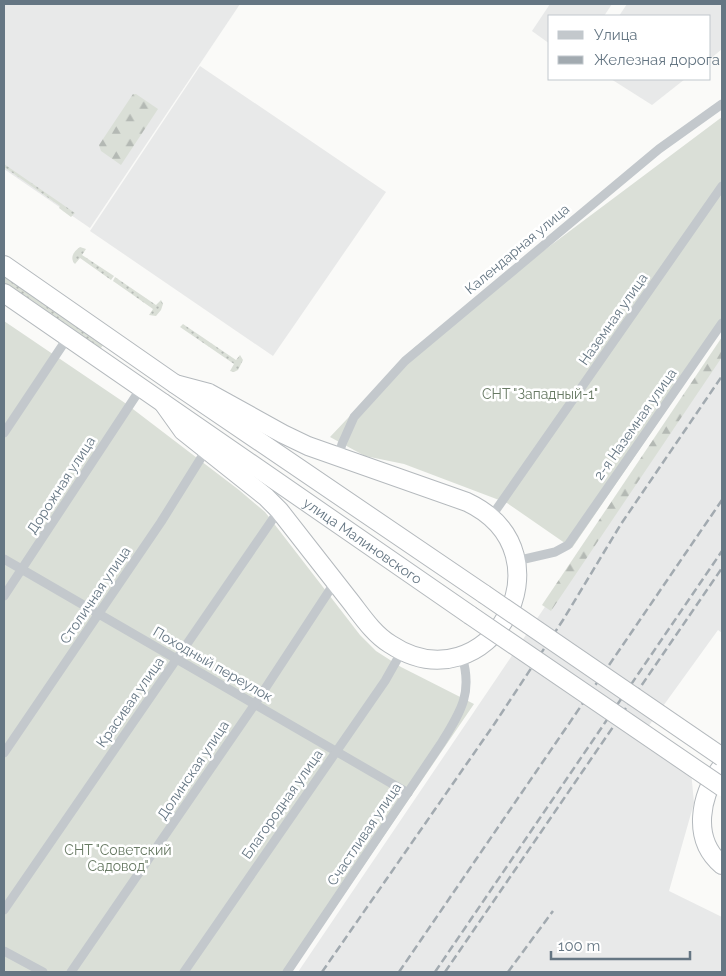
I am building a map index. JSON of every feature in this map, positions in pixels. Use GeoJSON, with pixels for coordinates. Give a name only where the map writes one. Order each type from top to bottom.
{"type":"FeatureCollection","features":[{"type":"Feature","properties":{"kind":"highway","name":"улица Малиновского"},"geometry":{"type":"LineString","coordinates":[[4,266],[722,757]]}},
{"type":"Feature","properties":{"kind":"highway","name":"улица Малиновского"},"geometry":{"type":"LineString","coordinates":[[4,293],[722,787]]}},
{"type":"Feature","properties":{"kind":"highway"},"geometry":{"type":"LineString","coordinates":[[163,403],[179,427],[266,497],[279,510],[379,636],[402,652],[436,659],[462,656],[493,636],[502,626],[509,614],[516,589],[518,576],[516,561],[506,535],[484,511],[467,502],[338,457],[283,434],[209,393],[174,384]]}},
{"type":"Feature","properties":{"kind":"highway"},"geometry":{"type":"LineString","coordinates":[[722,766],[706,795],[702,817],[705,840],[710,851],[722,865]]}},
{"type":"Feature","properties":{"kind":"street","name":"Календарная улица"},"geometry":{"type":"LineString","coordinates":[[338,457],[347,432],[358,412],[404,361],[659,149],[722,104]]}},
{"type":"Feature","properties":{"kind":"street","name":"Наземная улица"},"geometry":{"type":"LineString","coordinates":[[491,518],[722,186]]}},
{"type":"Feature","properties":{"kind":"street","name":"2-я Наземная улица"},"geometry":{"type":"LineString","coordinates":[[516,561],[562,550],[571,541],[722,322]]}},
{"type":"Feature","properties":{"kind":"street"},"geometry":{"type":"LineString","coordinates":[[4,433],[68,337]]}},
{"type":"Feature","properties":{"kind":"street","name":"Дорожная улица"},"geometry":{"type":"LineString","coordinates":[[4,596],[141,388]]}},
{"type":"Feature","properties":{"kind":"street","name":"Столичная улица"},"geometry":{"type":"LineString","coordinates":[[4,753],[161,522],[206,450]]}},
{"type":"Feature","properties":{"kind":"street","name":"Красивая улица"},"geometry":{"type":"LineString","coordinates":[[4,910],[279,510]]}},
{"type":"Feature","properties":{"kind":"street","name":"Походный переулок"},"geometry":{"type":"LineString","coordinates":[[4,559],[408,793]]}},
{"type":"Feature","properties":{"kind":"street","name":"Долинская улица"},"geometry":{"type":"LineString","coordinates":[[71,972],[255,704],[336,582]]}},
{"type":"Feature","properties":{"kind":"street","name":"Благородная улица"},"geometry":{"type":"LineString","coordinates":[[184,972],[385,681],[402,652]]}},
{"type":"Feature","properties":{"kind":"street","name":"Счастливая улица"},"geometry":{"type":"LineString","coordinates":[[287,972],[442,742],[462,709],[467,684],[462,656]]}},
{"type":"Feature","properties":{"kind":"street"},"geometry":{"type":"LineString","coordinates":[[4,951],[43,972]]}},
{"type":"Feature","properties":{"kind":"shaded area"},"geometry":{"type":"Polygon","coordinates":[[[4,4],[240,4],[90,228],[4,169],[4,4]]]}},
{"type":"Feature","properties":{"kind":"shaded area"},"geometry":{"type":"Polygon","coordinates":[[[550,4],[612,4],[605,15],[548,15],[548,43],[532,31],[550,4]]]}},
{"type":"Feature","properties":{"kind":"shaded area"},"geometry":{"type":"Polygon","coordinates":[[[627,4],[722,4],[722,49],[711,58],[711,15],[620,15],[627,4]]]}},
{"type":"Feature","properties":{"kind":"shaded area"},"geometry":{"type":"Polygon","coordinates":[[[200,66],[386,192],[273,356],[90,231],[200,66]]]}},
{"type":"Feature","properties":{"kind":"shaded area"},"geometry":{"type":"Polygon","coordinates":[[[613,80],[684,80],[652,105],[613,80]]]}},
{"type":"Feature","properties":{"kind":"shaded area"},"geometry":{"type":"Polygon","coordinates":[[[722,345],[722,633],[718,630],[640,738],[691,771],[694,803],[669,891],[722,917],[722,972],[298,972],[722,345]]]}},
{"type":"Feature","properties":{"kind":"green space"},"geometry":{"type":"Polygon","coordinates":[[[133,94],[136,94],[158,109],[121,165],[101,151],[99,145],[133,94]]]}},
{"type":"Feature","properties":{"kind":"green space","name":"СНТ \"Западный-1\""},"geometry":{"type":"Polygon","coordinates":[[[722,117],[722,329],[572,548],[507,503],[404,464],[365,456],[330,437],[415,347],[722,117]]]}},
{"type":"Feature","properties":{"kind":"green space"},"geometry":{"type":"Polygon","coordinates":[[[4,164],[75,213],[71,217],[59,208],[60,206],[4,167],[4,164]]]}},
{"type":"Feature","properties":{"kind":"green space"},"geometry":{"type":"Polygon","coordinates":[[[80,247],[86,249],[82,255],[114,276],[111,280],[80,258],[75,264],[73,262],[73,255],[80,247]]]}},
{"type":"Feature","properties":{"kind":"green space"},"geometry":{"type":"Polygon","coordinates":[[[4,276],[104,344],[100,349],[4,283],[4,276]]]}},
{"type":"Feature","properties":{"kind":"green space"},"geometry":{"type":"Polygon","coordinates":[[[115,277],[156,305],[161,300],[163,304],[161,310],[156,316],[149,315],[153,309],[113,281],[115,277]]]}},
{"type":"Feature","properties":{"kind":"green space","name":"СНТ \"Советский Садовод\""},"geometry":{"type":"Polygon","coordinates":[[[4,321],[125,403],[265,512],[360,635],[376,651],[401,667],[474,704],[291,972],[4,972],[4,321]]]}},
{"type":"Feature","properties":{"kind":"green space"},"geometry":{"type":"Polygon","coordinates":[[[183,324],[236,360],[240,355],[243,360],[238,370],[230,371],[234,364],[180,327],[183,324]]]}},
{"type":"Feature","properties":{"kind":"green space"},"geometry":{"type":"Polygon","coordinates":[[[722,337],[722,357],[551,611],[542,605],[722,337]]]}},
{"type":"Feature","properties":{"kind":"railway"},"geometry":{"type":"LineString","coordinates":[[322,972],[495,723],[563,620],[621,524],[722,376]]}},
{"type":"Feature","properties":{"kind":"railway"},"geometry":{"type":"LineString","coordinates":[[399,972],[722,500]]}},
{"type":"Feature","properties":{"kind":"railway"},"geometry":{"type":"LineString","coordinates":[[435,972],[722,551]]}},
{"type":"Feature","properties":{"kind":"railway"},"geometry":{"type":"LineString","coordinates":[[445,972],[722,568]]}},
{"type":"Feature","properties":{"kind":"railway"},"geometry":{"type":"LineString","coordinates":[[508,972],[553,911]]}}]}
